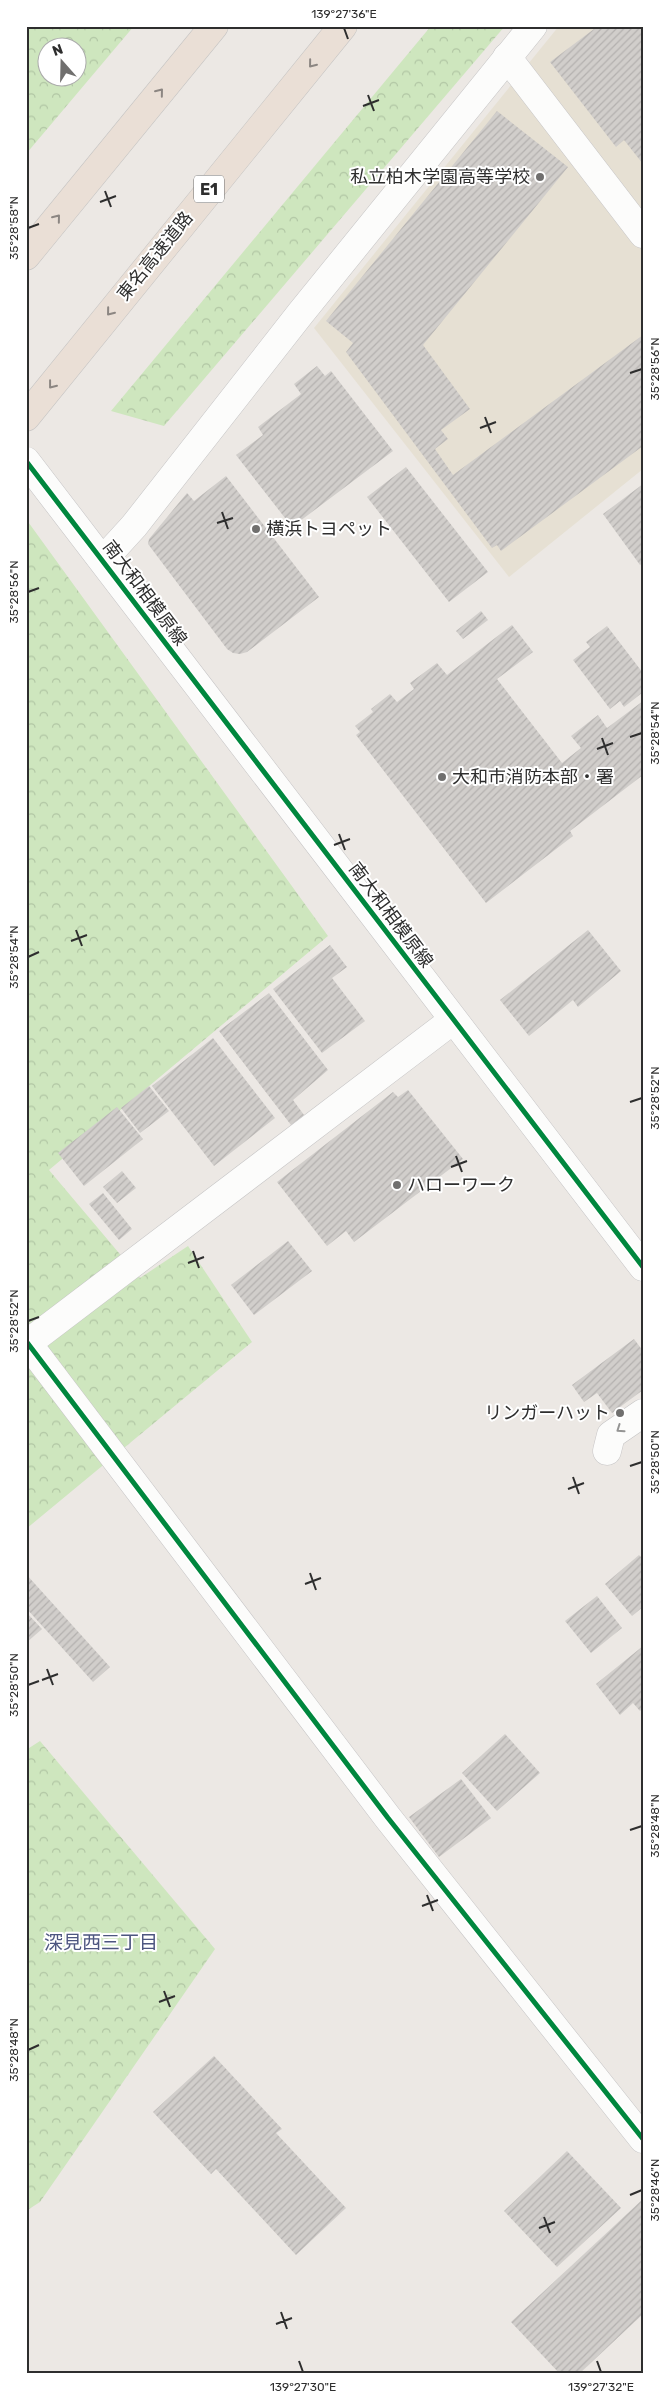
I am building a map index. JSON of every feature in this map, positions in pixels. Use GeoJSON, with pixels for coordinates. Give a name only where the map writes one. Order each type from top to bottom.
{"type":"FeatureCollection","features":[{"type":"Feature","properties":{"kind":"highway"},"geometry":{"type":"LineString","coordinates":[[26,256],[214,26]]}},
{"type":"Feature","properties":{"kind":"highway","name":"東名高速道路"},"geometry":{"type":"LineString","coordinates":[[26,417],[343,26]]}},
{"type":"Feature","properties":{"kind":"street"},"geometry":{"type":"LineString","coordinates":[[103,560],[134,526],[300,314],[533,26]]}},
{"type":"Feature","properties":{"kind":"street"},"geometry":{"type":"LineString","coordinates":[[507,57],[643,234]]}},
{"type":"Feature","properties":{"kind":"street","name":"南大和相模原線"},"geometry":{"type":"LineString","coordinates":[[26,461],[643,1267]]}},
{"type":"Feature","properties":{"kind":"street"},"geometry":{"type":"LineString","coordinates":[[453,1020],[27,1342],[388,1818],[643,2140]]}},
{"type":"Feature","properties":{"kind":"street"},"geometry":{"type":"LineString","coordinates":[[607,1451],[611,1435],[643,1413]]}},
{"type":"Feature","properties":{"kind":"shaded area","name":"私立柏木学園高等学校"},"geometry":{"type":"Polygon","coordinates":[[[559,26],[643,26],[643,469],[509,577],[314,328],[559,26]]]}},
{"type":"Feature","properties":{"kind":"green space"},"geometry":{"type":"Polygon","coordinates":[[[26,26],[134,26],[88,81],[88,38],[38,38],[38,88],[82,88],[26,154],[26,26]]]}},
{"type":"Feature","properties":{"kind":"green space"},"geometry":{"type":"Polygon","coordinates":[[[431,26],[505,26],[164,426],[111,411],[431,26]]]}},
{"type":"Feature","properties":{"kind":"green space"},"geometry":{"type":"Polygon","coordinates":[[[26,519],[328,936],[49,1170],[140,1278],[188,1246],[252,1342],[26,1529],[26,519]]]}},
{"type":"Feature","properties":{"kind":"green space"},"geometry":{"type":"Polygon","coordinates":[[[40,1741],[215,1949],[40,2202],[26,2211],[26,1750],[40,1741]]]}},
{"type":"Feature","properties":{"kind":"building"},"geometry":{"type":"Polygon","coordinates":[[[598,26],[643,26],[643,164],[624,140],[616,147],[550,62],[598,26]]]}},
{"type":"Feature","properties":{"kind":"building"},"geometry":{"type":"Polygon","coordinates":[[[497,111],[568,167],[423,345],[470,409],[441,430],[448,439],[435,449],[453,475],[643,335],[643,446],[501,551],[497,545],[492,548],[346,352],[353,343],[326,321],[497,111]]]}},
{"type":"Feature","properties":{"kind":"building"},"geometry":{"type":"Polygon","coordinates":[[[317,366],[325,376],[331,371],[393,451],[292,527],[236,455],[263,435],[258,427],[301,394],[294,384],[317,366]]]}},
{"type":"Feature","properties":{"kind":"building"},"geometry":{"type":"Polygon","coordinates":[[[406,467],[488,572],[449,602],[367,497],[406,467]]]}},
{"type":"Feature","properties":{"kind":"building"},"geometry":{"type":"Polygon","coordinates":[[[226,476],[319,597],[247,652],[240,654],[233,653],[227,649],[148,544],[149,539],[187,493],[194,501],[226,476]]]}},
{"type":"Feature","properties":{"kind":"building"},"geometry":{"type":"Polygon","coordinates":[[[643,484],[643,563],[640,565],[603,514],[643,484]]]}},
{"type":"Feature","properties":{"kind":"building"},"geometry":{"type":"Polygon","coordinates":[[[481,611],[488,620],[463,639],[456,631],[481,611]]]}},
{"type":"Feature","properties":{"kind":"building"},"geometry":{"type":"Polygon","coordinates":[[[512,625],[533,652],[497,679],[562,763],[581,748],[571,736],[598,715],[607,728],[643,701],[643,775],[570,831],[573,836],[486,903],[356,735],[360,732],[355,726],[373,712],[371,709],[390,694],[397,702],[414,689],[410,683],[437,663],[447,675],[512,625]]]}},
{"type":"Feature","properties":{"kind":"building"},"geometry":{"type":"Polygon","coordinates":[[[607,626],[643,673],[643,695],[642,693],[624,707],[620,701],[610,709],[573,660],[590,647],[586,642],[607,626]]]}},
{"type":"Feature","properties":{"kind":"building"},"geometry":{"type":"Polygon","coordinates":[[[588,930],[621,971],[578,1007],[573,1000],[529,1036],[500,1000],[588,930]]]}},
{"type":"Feature","properties":{"kind":"building"},"geometry":{"type":"Polygon","coordinates":[[[330,945],[347,967],[332,978],[365,1021],[322,1053],[273,989],[330,945]]]}},
{"type":"Feature","properties":{"kind":"building"},"geometry":{"type":"Polygon","coordinates":[[[269,993],[328,1070],[293,1100],[304,1115],[291,1125],[219,1031],[269,993]]]}},
{"type":"Feature","properties":{"kind":"building"},"geometry":{"type":"Polygon","coordinates":[[[213,1038],[275,1118],[214,1166],[152,1086],[213,1038]]]}},
{"type":"Feature","properties":{"kind":"building"},"geometry":{"type":"Polygon","coordinates":[[[149,1086],[169,1111],[140,1133],[121,1108],[149,1086]]]}},
{"type":"Feature","properties":{"kind":"building"},"geometry":{"type":"Polygon","coordinates":[[[408,1090],[463,1159],[354,1242],[346,1231],[327,1246],[277,1182],[393,1092],[398,1097],[408,1090]]]}},
{"type":"Feature","properties":{"kind":"building"},"geometry":{"type":"Polygon","coordinates":[[[117,1107],[143,1139],[84,1186],[58,1153],[117,1107]]]}},
{"type":"Feature","properties":{"kind":"building"},"geometry":{"type":"Polygon","coordinates":[[[122,1171],[136,1188],[117,1203],[103,1187],[122,1171]]]}},
{"type":"Feature","properties":{"kind":"building"},"geometry":{"type":"Polygon","coordinates":[[[103,1193],[132,1229],[119,1240],[89,1204],[103,1193]]]}},
{"type":"Feature","properties":{"kind":"building"},"geometry":{"type":"Polygon","coordinates":[[[288,1241],[312,1271],[254,1315],[231,1285],[288,1241]]]}},
{"type":"Feature","properties":{"kind":"building"},"geometry":{"type":"Polygon","coordinates":[[[634,1339],[643,1351],[643,1390],[612,1413],[597,1393],[584,1402],[572,1385],[634,1339]]]}},
{"type":"Feature","properties":{"kind":"building"},"geometry":{"type":"Polygon","coordinates":[[[639,1555],[643,1559],[643,1607],[632,1616],[605,1584],[639,1555]]]}},
{"type":"Feature","properties":{"kind":"building"},"geometry":{"type":"Polygon","coordinates":[[[26,1574],[110,1667],[93,1682],[26,1608],[26,1574]]]}},
{"type":"Feature","properties":{"kind":"building"},"geometry":{"type":"Polygon","coordinates":[[[597,1596],[622,1628],[591,1653],[565,1621],[597,1596]]]}},
{"type":"Feature","properties":{"kind":"building"},"geometry":{"type":"Polygon","coordinates":[[[26,1612],[42,1629],[26,1643],[26,1612]]]}},
{"type":"Feature","properties":{"kind":"building"},"geometry":{"type":"Polygon","coordinates":[[[643,1646],[643,1708],[640,1711],[633,1703],[620,1715],[596,1684],[643,1646]]]}},
{"type":"Feature","properties":{"kind":"building"},"geometry":{"type":"Polygon","coordinates":[[[505,1734],[540,1773],[497,1811],[462,1773],[505,1734]]]}},
{"type":"Feature","properties":{"kind":"building"},"geometry":{"type":"Polygon","coordinates":[[[461,1779],[491,1818],[439,1857],[409,1817],[461,1779]]]}},
{"type":"Feature","properties":{"kind":"building"},"geometry":{"type":"Polygon","coordinates":[[[214,2056],[282,2129],[276,2133],[346,2208],[296,2255],[216,2169],[211,2174],[153,2112],[214,2056]]]}},
{"type":"Feature","properties":{"kind":"building"},"geometry":{"type":"Polygon","coordinates":[[[567,2151],[621,2208],[557,2267],[504,2211],[567,2151]]]}},
{"type":"Feature","properties":{"kind":"building"},"geometry":{"type":"Polygon","coordinates":[[[643,2199],[643,2314],[579,2374],[560,2374],[511,2322],[643,2199]]]}},
{"type":"Feature","properties":{"kind":"cycle path"},"geometry":{"type":"LineString","coordinates":[[26,461],[643,1267]]}},
{"type":"Feature","properties":{"kind":"cycle path"},"geometry":{"type":"LineString","coordinates":[[26,1341],[388,1818],[643,2139]]}},
{"type":"Feature","properties":{"kind":"place","name":"私立柏木学園高等学校"},"geometry":{"type":"Point","coordinates":[540,177]}},
{"type":"Feature","properties":{"kind":"place","name":"横浜トヨペット"},"geometry":{"type":"Point","coordinates":[256,529]}},
{"type":"Feature","properties":{"kind":"place","name":"大和市消防本部・署"},"geometry":{"type":"Point","coordinates":[442,777]}},
{"type":"Feature","properties":{"kind":"place","name":"ハローワーク"},"geometry":{"type":"Point","coordinates":[397,1185]}},
{"type":"Feature","properties":{"kind":"place","name":"リンガーハット"},"geometry":{"type":"Point","coordinates":[620,1413]}},
{"type":"Feature","properties":{"kind":"district","name":"深見西三丁目"},"geometry":{"type":"Point","coordinates":[101,1942]}}]}
